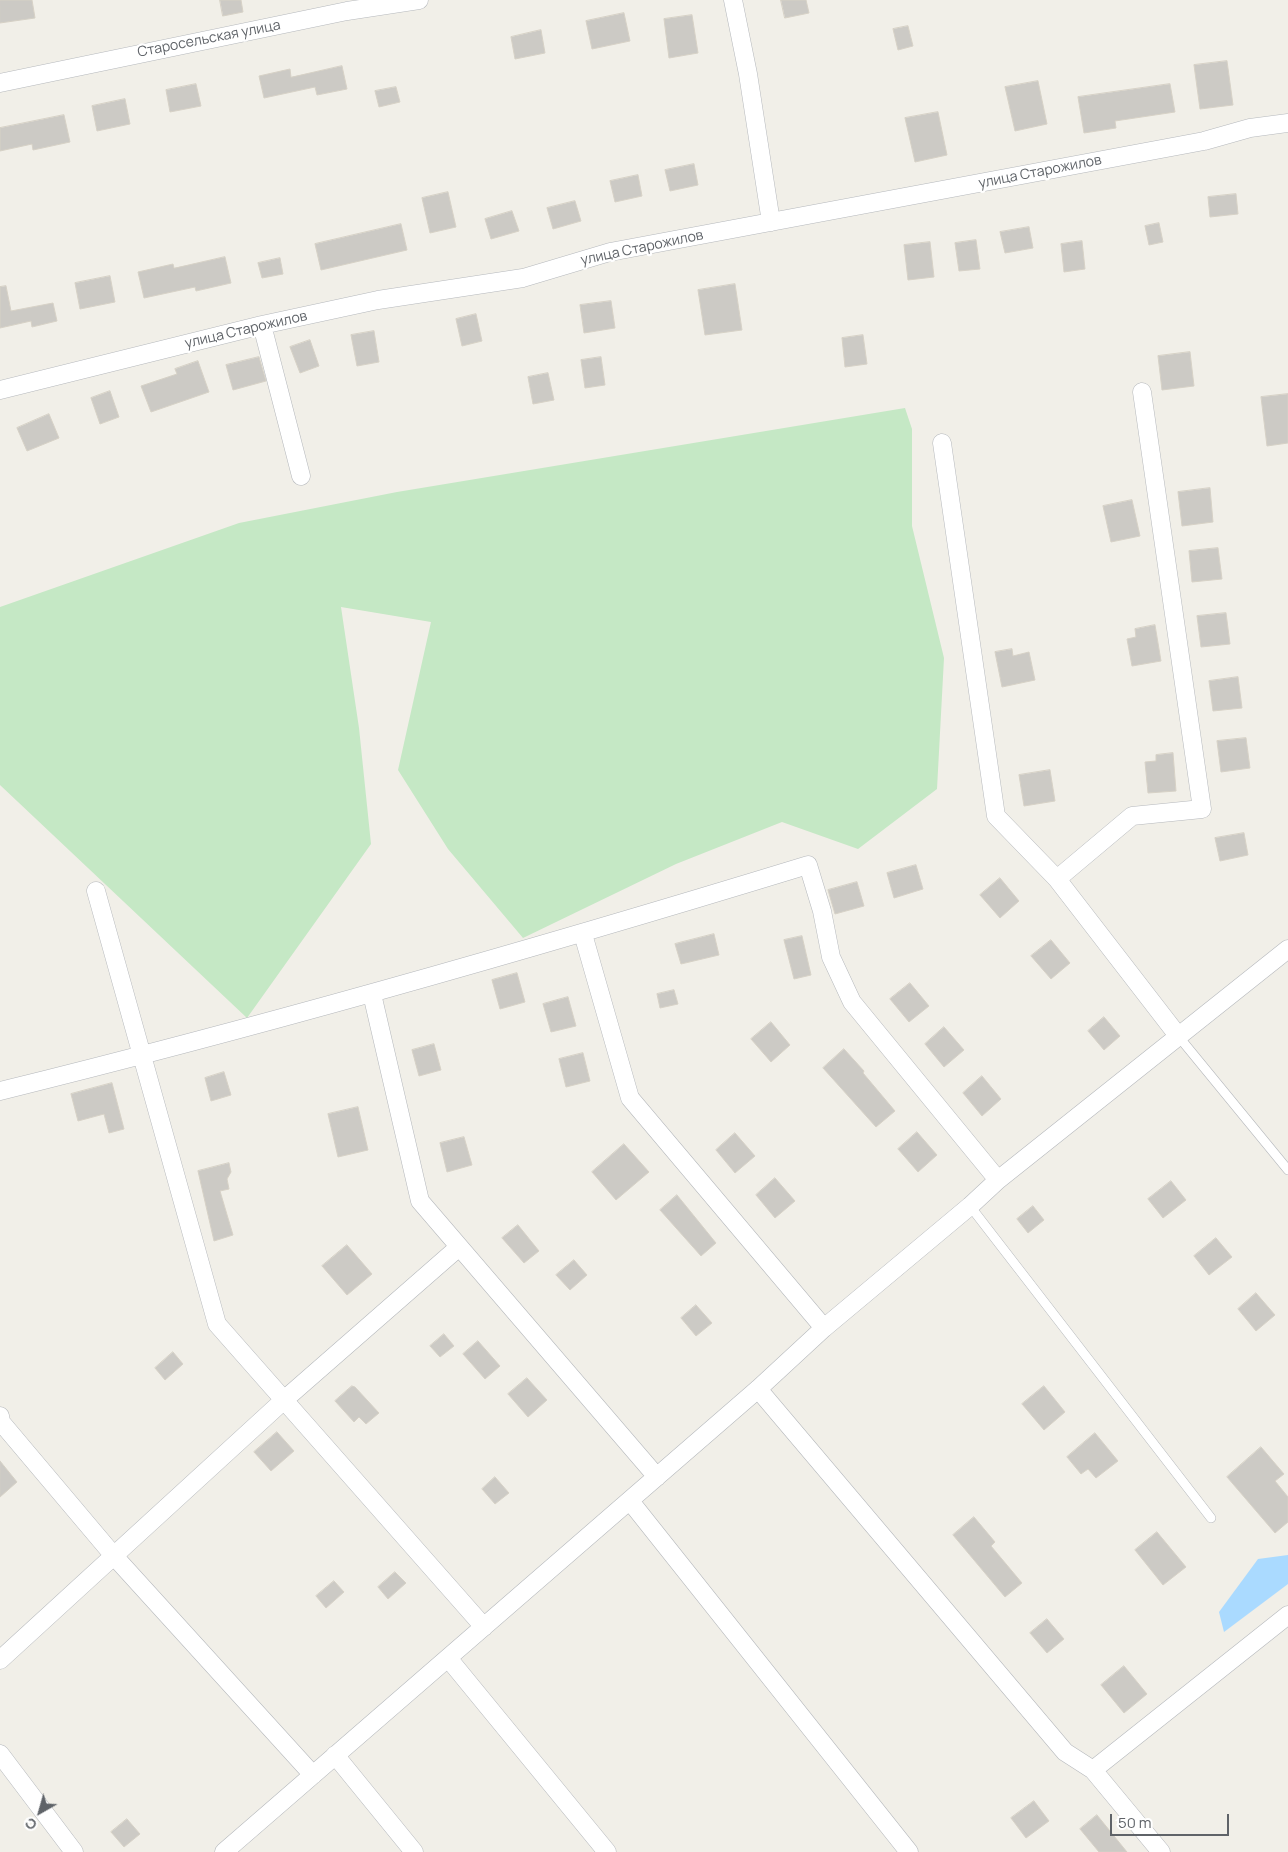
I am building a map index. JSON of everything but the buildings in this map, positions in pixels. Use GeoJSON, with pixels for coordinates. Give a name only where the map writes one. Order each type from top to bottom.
{"type":"FeatureCollection","features":[{"type":"Feature","properties":{"kind":"street","name":"Старосельская улица"},"geometry":{"type":"LineString","coordinates":[[0,83],[346,11],[419,0]]}},
{"type":"Feature","properties":{"kind":"street"},"geometry":{"type":"LineString","coordinates":[[733,0],[748,74],[770,222]]}},
{"type":"Feature","properties":{"kind":"street","name":"улица Старожилов"},"geometry":{"type":"LineString","coordinates":[[0,390],[262,325],[378,300],[523,278],[610,252],[1194,143],[1250,128],[1288,123]]}},
{"type":"Feature","properties":{"kind":"street"},"geometry":{"type":"LineString","coordinates":[[262,325],[301,476]]}},
{"type":"Feature","properties":{"kind":"street"},"geometry":{"type":"LineString","coordinates":[[1057,879],[1132,816],[1202,809],[1142,392]]}},
{"type":"Feature","properties":{"kind":"street"},"geometry":{"type":"LineString","coordinates":[[942,444],[996,816],[1057,879],[1179,1037]]}},
{"type":"Feature","properties":{"kind":"street"},"geometry":{"type":"LineString","coordinates":[[0,1091],[142,1056],[372,994],[583,934],[808,865],[822,911],[831,957],[852,1002],[998,1180]]}},
{"type":"Feature","properties":{"kind":"street"},"geometry":{"type":"LineString","coordinates":[[96,892],[217,1324],[484,1627]]}},
{"type":"Feature","properties":{"kind":"street"},"geometry":{"type":"LineString","coordinates":[[583,934],[630,1098],[824,1328]]}},
{"type":"Feature","properties":{"kind":"street"},"geometry":{"type":"LineString","coordinates":[[224,1852],[630,1501],[758,1389],[824,1328],[970,1206],[998,1180],[1288,949]]}},
{"type":"Feature","properties":{"kind":"street"},"geometry":{"type":"LineString","coordinates":[[372,994],[420,1201],[657,1477]]}},
{"type":"Feature","properties":{"kind":"street"},"geometry":{"type":"LineString","coordinates":[[0,1660],[284,1400],[459,1247]]}},
{"type":"Feature","properties":{"kind":"street"},"geometry":{"type":"LineString","coordinates":[[758,1389],[1065,1752],[1094,1770],[1161,1852]]}},
{"type":"Feature","properties":{"kind":"street"},"geometry":{"type":"LineString","coordinates":[[0,1416],[1,1422],[114,1556],[313,1775]]}},
{"type":"Feature","properties":{"kind":"street"},"geometry":{"type":"LineString","coordinates":[[630,1501],[909,1852]]}},
{"type":"Feature","properties":{"kind":"street"},"geometry":{"type":"LineString","coordinates":[[1094,1770],[1287,1618]]}},
{"type":"Feature","properties":{"kind":"street"},"geometry":{"type":"LineString","coordinates":[[448,1658],[607,1852]]}},
{"type":"Feature","properties":{"kind":"street"},"geometry":{"type":"LineString","coordinates":[[0,1754],[74,1852]]}},
{"type":"Feature","properties":{"kind":"street"},"geometry":{"type":"LineString","coordinates":[[336,1755],[414,1852]]}},
{"type":"Feature","properties":{"kind":"lane"},"geometry":{"type":"LineString","coordinates":[[1179,1037],[1288,1170]]}},
{"type":"Feature","properties":{"kind":"lane"},"geometry":{"type":"LineString","coordinates":[[970,1206],[1211,1518]]}},
{"type":"Feature","properties":{"kind":"green space"},"geometry":{"type":"Polygon","coordinates":[[[905,408],[912,429],[912,526],[944,658],[937,789],[858,849],[782,822],[676,864],[523,938],[448,849],[398,770],[431,622],[341,607],[359,728],[371,844],[247,1018],[0,785],[0,607],[239,523],[397,492],[905,408]]]}},
{"type":"Feature","properties":{"kind":"water"},"geometry":{"type":"Polygon","coordinates":[[[1288,1555],[1288,1584],[1224,1632],[1219,1612],[1258,1559],[1288,1555]]]}}]}
